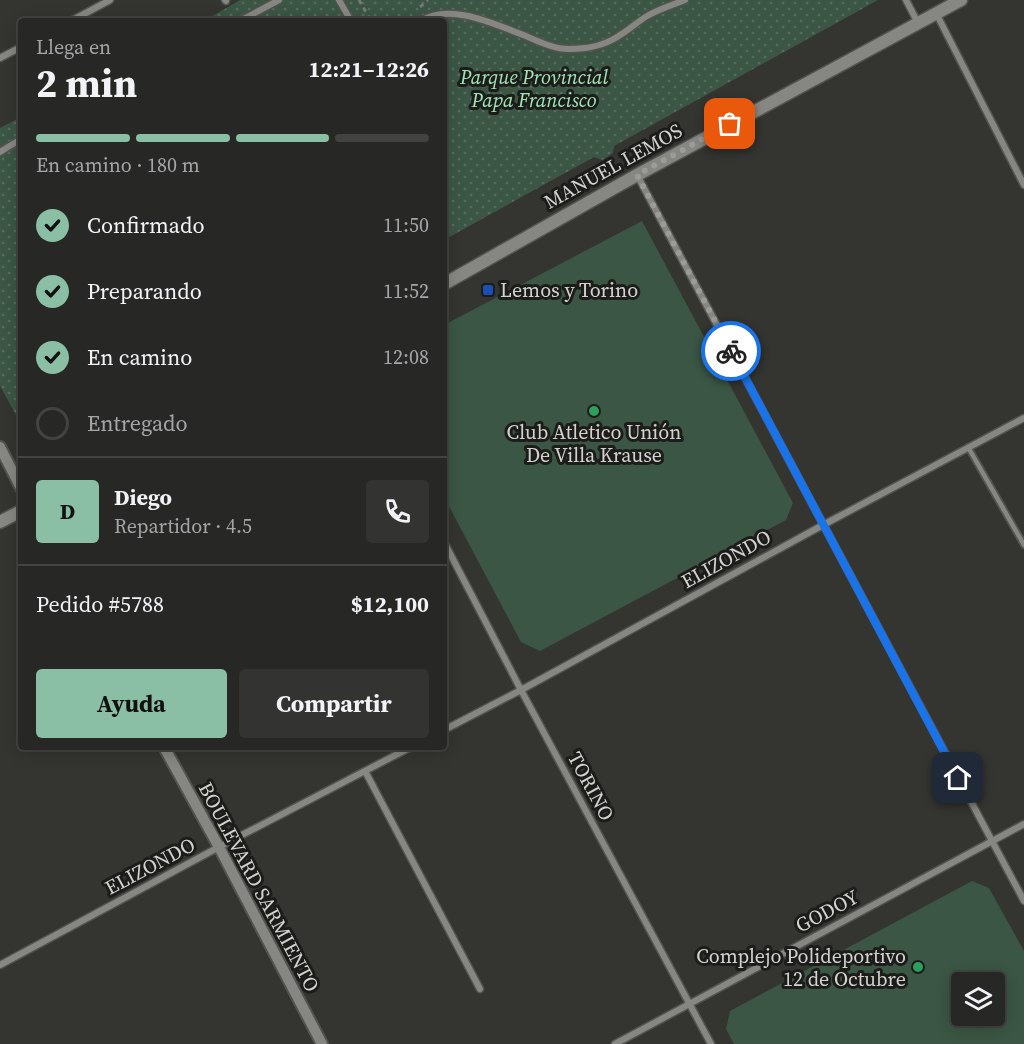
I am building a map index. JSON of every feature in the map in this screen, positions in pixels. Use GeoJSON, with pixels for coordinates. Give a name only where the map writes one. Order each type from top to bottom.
{"type":"FeatureCollection","features":[{"type":"Feature","properties":{"kind":"main road","name":"MANUEL LEMOS"},"geometry":{"type":"LineString","coordinates":[[447,282],[637,175],[957,1]]}},
{"type":"Feature","properties":{"kind":"main road"},"geometry":{"type":"LineString","coordinates":[[0,522],[18,513]]}},
{"type":"Feature","properties":{"kind":"street"},"geometry":{"type":"LineString","coordinates":[[77,18],[110,0]]}},
{"type":"Feature","properties":{"kind":"street"},"geometry":{"type":"LineString","coordinates":[[246,18],[279,0]]}},
{"type":"Feature","properties":{"kind":"street"},"geometry":{"type":"LineString","coordinates":[[339,0],[349,18]]}},
{"type":"Feature","properties":{"kind":"street"},"geometry":{"type":"LineString","coordinates":[[426,18],[443,13],[462,15],[477,18],[547,45],[567,49],[586,48],[618,37],[648,15],[685,0]]}},
{"type":"Feature","properties":{"kind":"street"},"geometry":{"type":"LineString","coordinates":[[906,0],[918,23]]}},
{"type":"Feature","properties":{"kind":"street"},"geometry":{"type":"LineString","coordinates":[[936,13],[1024,185]]}},
{"type":"Feature","properties":{"kind":"street"},"geometry":{"type":"LineString","coordinates":[[0,58],[18,49]]}},
{"type":"Feature","properties":{"kind":"street"},"geometry":{"type":"LineString","coordinates":[[0,152],[18,141]]}},
{"type":"Feature","properties":{"kind":"street"},"geometry":{"type":"LineString","coordinates":[[637,175],[1024,902]]}},
{"type":"Feature","properties":{"kind":"street","name":"ELIZONDO"},"geometry":{"type":"LineString","coordinates":[[447,728],[1024,418]]}},
{"type":"Feature","properties":{"kind":"street"},"geometry":{"type":"LineString","coordinates":[[0,447],[18,482]]}},
{"type":"Feature","properties":{"kind":"street","name":"TORINO"},"geometry":{"type":"LineString","coordinates":[[447,548],[711,1044]]}},
{"type":"Feature","properties":{"kind":"street","name":"BOULEVARD SARMIENTO"},"geometry":{"type":"LineString","coordinates":[[166,750],[322,1044]]}},
{"type":"Feature","properties":{"kind":"street","name":"ELIZONDO"},"geometry":{"type":"LineString","coordinates":[[0,964],[405,750]]}},
{"type":"Feature","properties":{"kind":"street"},"geometry":{"type":"LineString","coordinates":[[365,771],[480,989]]}},
{"type":"Feature","properties":{"kind":"street","name":"GODOY"},"geometry":{"type":"LineString","coordinates":[[615,1044],[1024,824]]}},
{"type":"Feature","properties":{"kind":"lane"},"geometry":{"type":"LineString","coordinates":[[968,447],[1024,545]]}},
{"type":"Feature","properties":{"kind":"path"},"geometry":{"type":"LineString","coordinates":[[359,0],[369,18]]}},
{"type":"Feature","properties":{"kind":"green space","name":"Parque Provincial Papa Francisco"},"geometry":{"type":"Polygon","coordinates":[[[240,0],[878,0],[614,146],[613,153],[602,160],[594,157],[447,238],[447,18],[209,18],[240,0]]]}},
{"type":"Feature","properties":{"kind":"green space"},"geometry":{"type":"Polygon","coordinates":[[[18,119],[18,419],[0,386],[0,128],[18,119]]]}},
{"type":"Feature","properties":{"kind":"green space","name":"Club Atletico Unión De Villa Krause"},"geometry":{"type":"Polygon","coordinates":[[[642,221],[793,503],[786,520],[540,651],[521,642],[447,503],[447,323],[642,221]]]}},
{"type":"Feature","properties":{"kind":"green space","name":"Complejo Polideportivo 12 de Octubre"},"geometry":{"type":"Polygon","coordinates":[[[972,881],[989,888],[1024,951],[1024,1044],[734,1044],[726,1029],[730,1011],[972,881]]]}},
{"type":"Feature","properties":{"kind":"way so far"},"geometry":{"type":"LineString","coordinates":[[730,124],[637,175],[731,351]]}},
{"type":"Feature","properties":{"kind":"place","name":"Lemos y Torino"},"geometry":{"type":"Point","coordinates":[488,290]}},
{"type":"Feature","properties":{"kind":"place","name":"Club Atletico Unión De Villa Krause"},"geometry":{"type":"Point","coordinates":[594,411]}},
{"type":"Feature","properties":{"kind":"place","name":"Complejo Polideportivo 12 de Octubre"},"geometry":{"type":"Point","coordinates":[918,967]}},
{"type":"Feature","properties":{"kind":"route"},"geometry":{"type":"LineString","coordinates":[[731,351],[958,778]]}}]}
